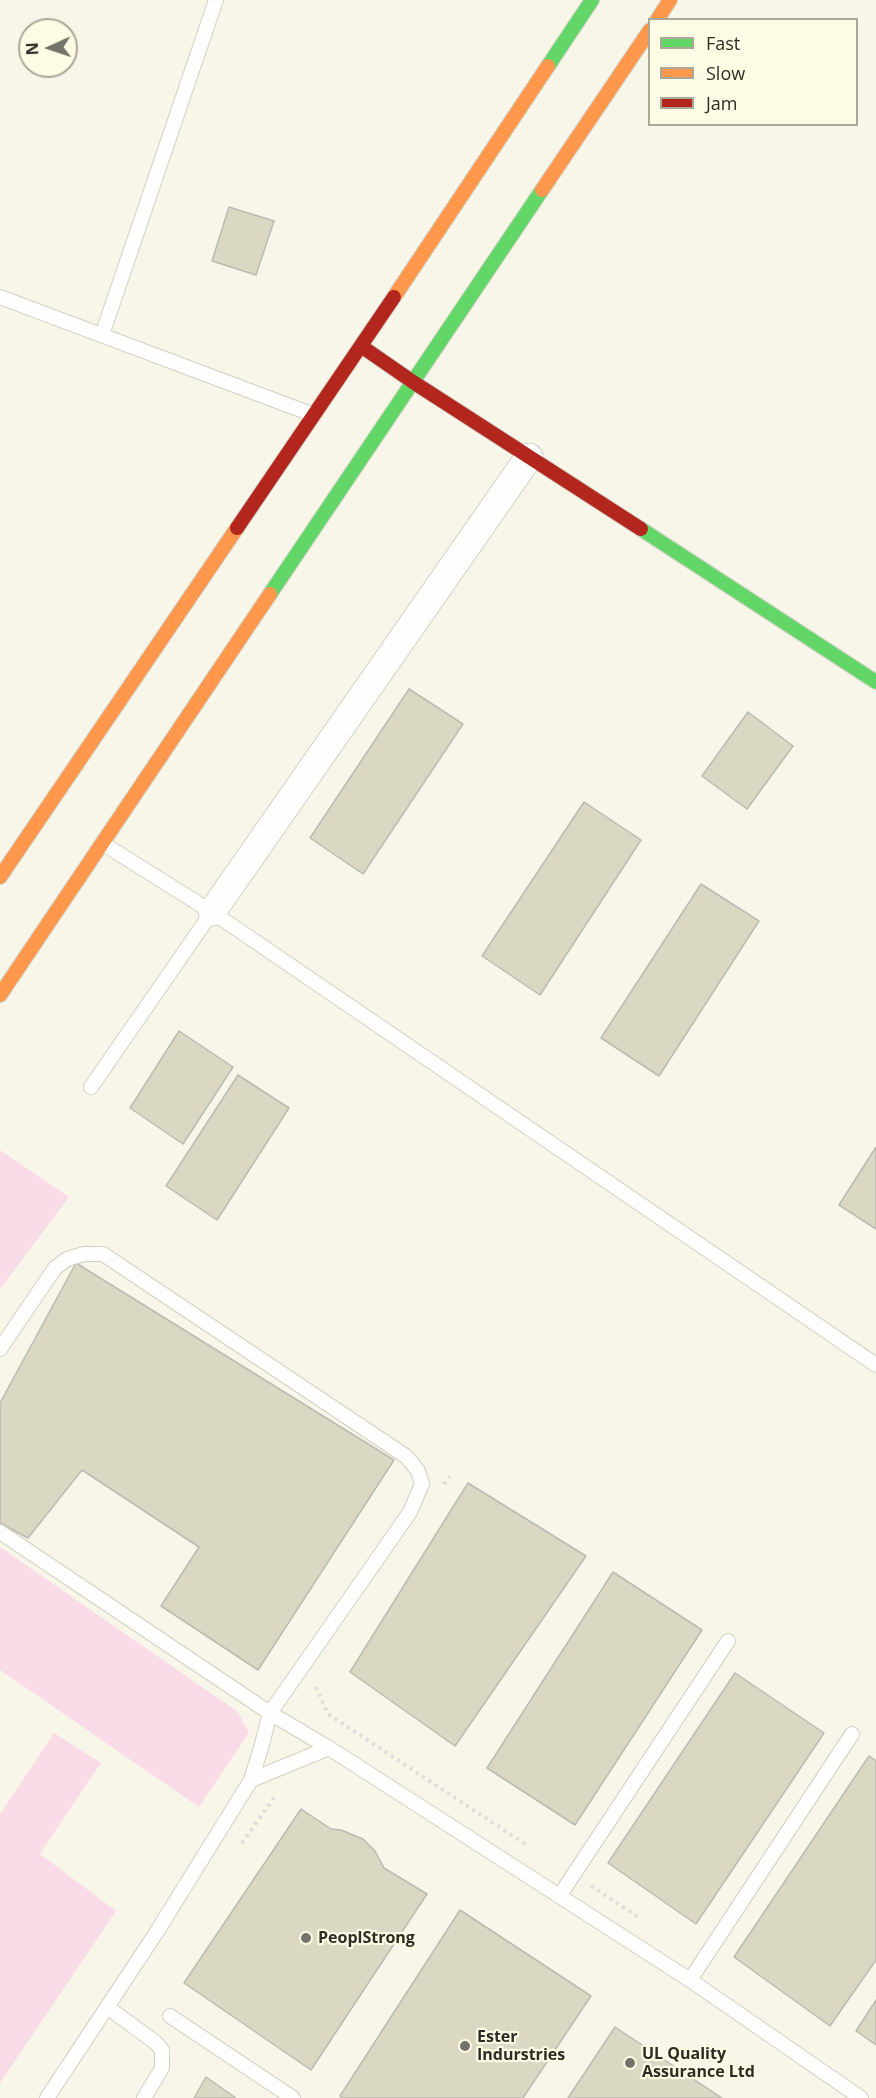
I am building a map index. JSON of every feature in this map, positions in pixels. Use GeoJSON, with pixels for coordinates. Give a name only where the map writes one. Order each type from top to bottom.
{"type":"FeatureCollection","features":[{"type":"Feature","properties":{"kind":"main road"},"geometry":{"type":"LineString","coordinates":[[0,877],[362,345],[592,0]]}},
{"type":"Feature","properties":{"kind":"main road"},"geometry":{"type":"LineString","coordinates":[[658,18],[670,0]]}},
{"type":"Feature","properties":{"kind":"main road"},"geometry":{"type":"LineString","coordinates":[[0,995],[648,33]]}},
{"type":"Feature","properties":{"kind":"main road"},"geometry":{"type":"LineString","coordinates":[[362,345],[413,382],[876,682]]}},
{"type":"Feature","properties":{"kind":"street"},"geometry":{"type":"LineString","coordinates":[[212,912],[530,457]]}},
{"type":"Feature","properties":{"kind":"lane"},"geometry":{"type":"LineString","coordinates":[[102,335],[216,0]]}},
{"type":"Feature","properties":{"kind":"lane"},"geometry":{"type":"LineString","coordinates":[[0,297],[314,415]]}},
{"type":"Feature","properties":{"kind":"lane"},"geometry":{"type":"LineString","coordinates":[[102,843],[212,912],[876,1365]]}},
{"type":"Feature","properties":{"kind":"lane"},"geometry":{"type":"LineString","coordinates":[[91,1087],[212,912]]}},
{"type":"Feature","properties":{"kind":"lane"},"geometry":{"type":"LineString","coordinates":[[0,1348],[55,1268],[67,1259],[84,1254],[103,1254],[407,1457],[418,1471],[422,1484],[410,1512],[270,1713],[251,1780],[156,1933],[47,2098]]}},
{"type":"Feature","properties":{"kind":"lane"},"geometry":{"type":"LineString","coordinates":[[0,1532],[270,1713],[329,1748],[690,1980],[861,2098]]}},
{"type":"Feature","properties":{"kind":"lane"},"geometry":{"type":"LineString","coordinates":[[560,1896],[728,1641]]}},
{"type":"Feature","properties":{"kind":"lane"},"geometry":{"type":"LineString","coordinates":[[690,1980],[852,1734]]}},
{"type":"Feature","properties":{"kind":"lane"},"geometry":{"type":"LineString","coordinates":[[251,1780],[329,1748]]}},
{"type":"Feature","properties":{"kind":"lane"},"geometry":{"type":"LineString","coordinates":[[107,2007],[155,2042],[162,2050],[162,2068],[144,2098]]}},
{"type":"Feature","properties":{"kind":"lane"},"geometry":{"type":"LineString","coordinates":[[170,2016],[293,2098]]}},
{"type":"Feature","properties":{"kind":"path"},"geometry":{"type":"LineString","coordinates":[[443,1486],[450,1476]]}},
{"type":"Feature","properties":{"kind":"path"},"geometry":{"type":"LineString","coordinates":[[315,1683],[328,1714],[526,1844]]}},
{"type":"Feature","properties":{"kind":"path"},"geometry":{"type":"LineString","coordinates":[[239,1846],[280,1789]]}},
{"type":"Feature","properties":{"kind":"path"},"geometry":{"type":"LineString","coordinates":[[589,1884],[646,1922]]}},
{"type":"Feature","properties":{"kind":"shaded area"},"geometry":{"type":"Polygon","coordinates":[[[0,1150],[69,1197],[0,1289],[0,1150]]]}},
{"type":"Feature","properties":{"kind":"shaded area"},"geometry":{"type":"Polygon","coordinates":[[[0,1547],[238,1712],[249,1733],[199,1807],[0,1670],[0,1547]]]}},
{"type":"Feature","properties":{"kind":"shaded area"},"geometry":{"type":"Polygon","coordinates":[[[54,1733],[101,1763],[40,1854],[116,1911],[0,2083],[0,1814],[54,1733]]]}},
{"type":"Feature","properties":{"kind":"building"},"geometry":{"type":"Polygon","coordinates":[[[229,207],[274,221],[256,275],[212,261],[229,207]]]}},
{"type":"Feature","properties":{"kind":"building"},"geometry":{"type":"Polygon","coordinates":[[[409,689],[463,724],[363,874],[310,838],[409,689]]]}},
{"type":"Feature","properties":{"kind":"building"},"geometry":{"type":"Polygon","coordinates":[[[748,712],[793,746],[747,809],[702,776],[748,712]]]}},
{"type":"Feature","properties":{"kind":"building"},"geometry":{"type":"Polygon","coordinates":[[[584,802],[641,840],[540,995],[482,956],[584,802]]]}},
{"type":"Feature","properties":{"kind":"building"},"geometry":{"type":"Polygon","coordinates":[[[701,884],[759,921],[659,1076],[601,1038],[701,884]]]}},
{"type":"Feature","properties":{"kind":"building"},"geometry":{"type":"Polygon","coordinates":[[[179,1031],[233,1067],[183,1144],[130,1108],[179,1031]]]}},
{"type":"Feature","properties":{"kind":"building"},"geometry":{"type":"Polygon","coordinates":[[[238,1075],[289,1108],[217,1220],[166,1186],[238,1075]]]}},
{"type":"Feature","properties":{"kind":"building"},"geometry":{"type":"Polygon","coordinates":[[[876,1147],[876,1229],[839,1205],[876,1147]]]}},
{"type":"Feature","properties":{"kind":"building"},"geometry":{"type":"Polygon","coordinates":[[[76,1263],[394,1460],[258,1670],[161,1606],[199,1547],[82,1470],[28,1538],[0,1523],[0,1403],[76,1263]]]}},
{"type":"Feature","properties":{"kind":"building"},"geometry":{"type":"Polygon","coordinates":[[[468,1483],[586,1556],[455,1746],[350,1672],[468,1483]]]}},
{"type":"Feature","properties":{"kind":"building"},"geometry":{"type":"Polygon","coordinates":[[[613,1572],[702,1630],[575,1825],[487,1768],[613,1572]]]}},
{"type":"Feature","properties":{"kind":"building"},"geometry":{"type":"Polygon","coordinates":[[[735,1673],[824,1733],[696,1924],[608,1863],[735,1673]]]}},
{"type":"Feature","properties":{"kind":"building"},"geometry":{"type":"Polygon","coordinates":[[[869,1756],[876,1761],[876,1960],[830,2026],[734,1957],[869,1756]]]}},
{"type":"Feature","properties":{"kind":"building","name":"PeoplStrong"},"geometry":{"type":"Polygon","coordinates":[[[301,1809],[331,1829],[341,1830],[363,1839],[375,1851],[384,1868],[427,1894],[311,2070],[184,1983],[301,1809]]]}},
{"type":"Feature","properties":{"kind":"building","name":"Ester Indurstries"},"geometry":{"type":"Polygon","coordinates":[[[460,1910],[591,1996],[523,2098],[342,2098],[340,2096],[460,1910]]]}},
{"type":"Feature","properties":{"kind":"building"},"geometry":{"type":"Polygon","coordinates":[[[876,2000],[876,2045],[856,2031],[876,2000]]]}},
{"type":"Feature","properties":{"kind":"building","name":"UL Quality Assurance Ltd"},"geometry":{"type":"Polygon","coordinates":[[[615,2027],[722,2098],[568,2098],[615,2027]]]}},
{"type":"Feature","properties":{"kind":"building"},"geometry":{"type":"Polygon","coordinates":[[[206,2077],[236,2098],[194,2098],[206,2077]]]}},
{"type":"Feature","properties":{"kind":"traffic: fast"},"geometry":{"type":"LineString","coordinates":[[548,66],[592,0]]}},
{"type":"Feature","properties":{"kind":"traffic: fast"},"geometry":{"type":"LineString","coordinates":[[270,594],[542,190]]}},
{"type":"Feature","properties":{"kind":"traffic: fast"},"geometry":{"type":"LineString","coordinates":[[641,529],[876,682]]}},
{"type":"Feature","properties":{"kind":"traffic: slow"},"geometry":{"type":"LineString","coordinates":[[658,18],[670,0]]}},
{"type":"Feature","properties":{"kind":"traffic: slow"},"geometry":{"type":"LineString","coordinates":[[542,190],[648,33]]}},
{"type":"Feature","properties":{"kind":"traffic: slow"},"geometry":{"type":"LineString","coordinates":[[394,297],[548,66]]}},
{"type":"Feature","properties":{"kind":"traffic: slow"},"geometry":{"type":"LineString","coordinates":[[0,877],[237,528]]}},
{"type":"Feature","properties":{"kind":"traffic: slow"},"geometry":{"type":"LineString","coordinates":[[0,995],[270,594]]}},
{"type":"Feature","properties":{"kind":"traffic: jam"},"geometry":{"type":"LineString","coordinates":[[237,528],[394,297]]}},
{"type":"Feature","properties":{"kind":"traffic: jam"},"geometry":{"type":"LineString","coordinates":[[361,346],[641,529]]}},
{"type":"Feature","properties":{"kind":"place","name":"PeoplStrong"},"geometry":{"type":"Point","coordinates":[306,1938]}},
{"type":"Feature","properties":{"kind":"place","name":"Ester Indurstries"},"geometry":{"type":"Point","coordinates":[465,2046]}},
{"type":"Feature","properties":{"kind":"place","name":"UL Quality Assurance Ltd"},"geometry":{"type":"Point","coordinates":[630,2063]}}]}
